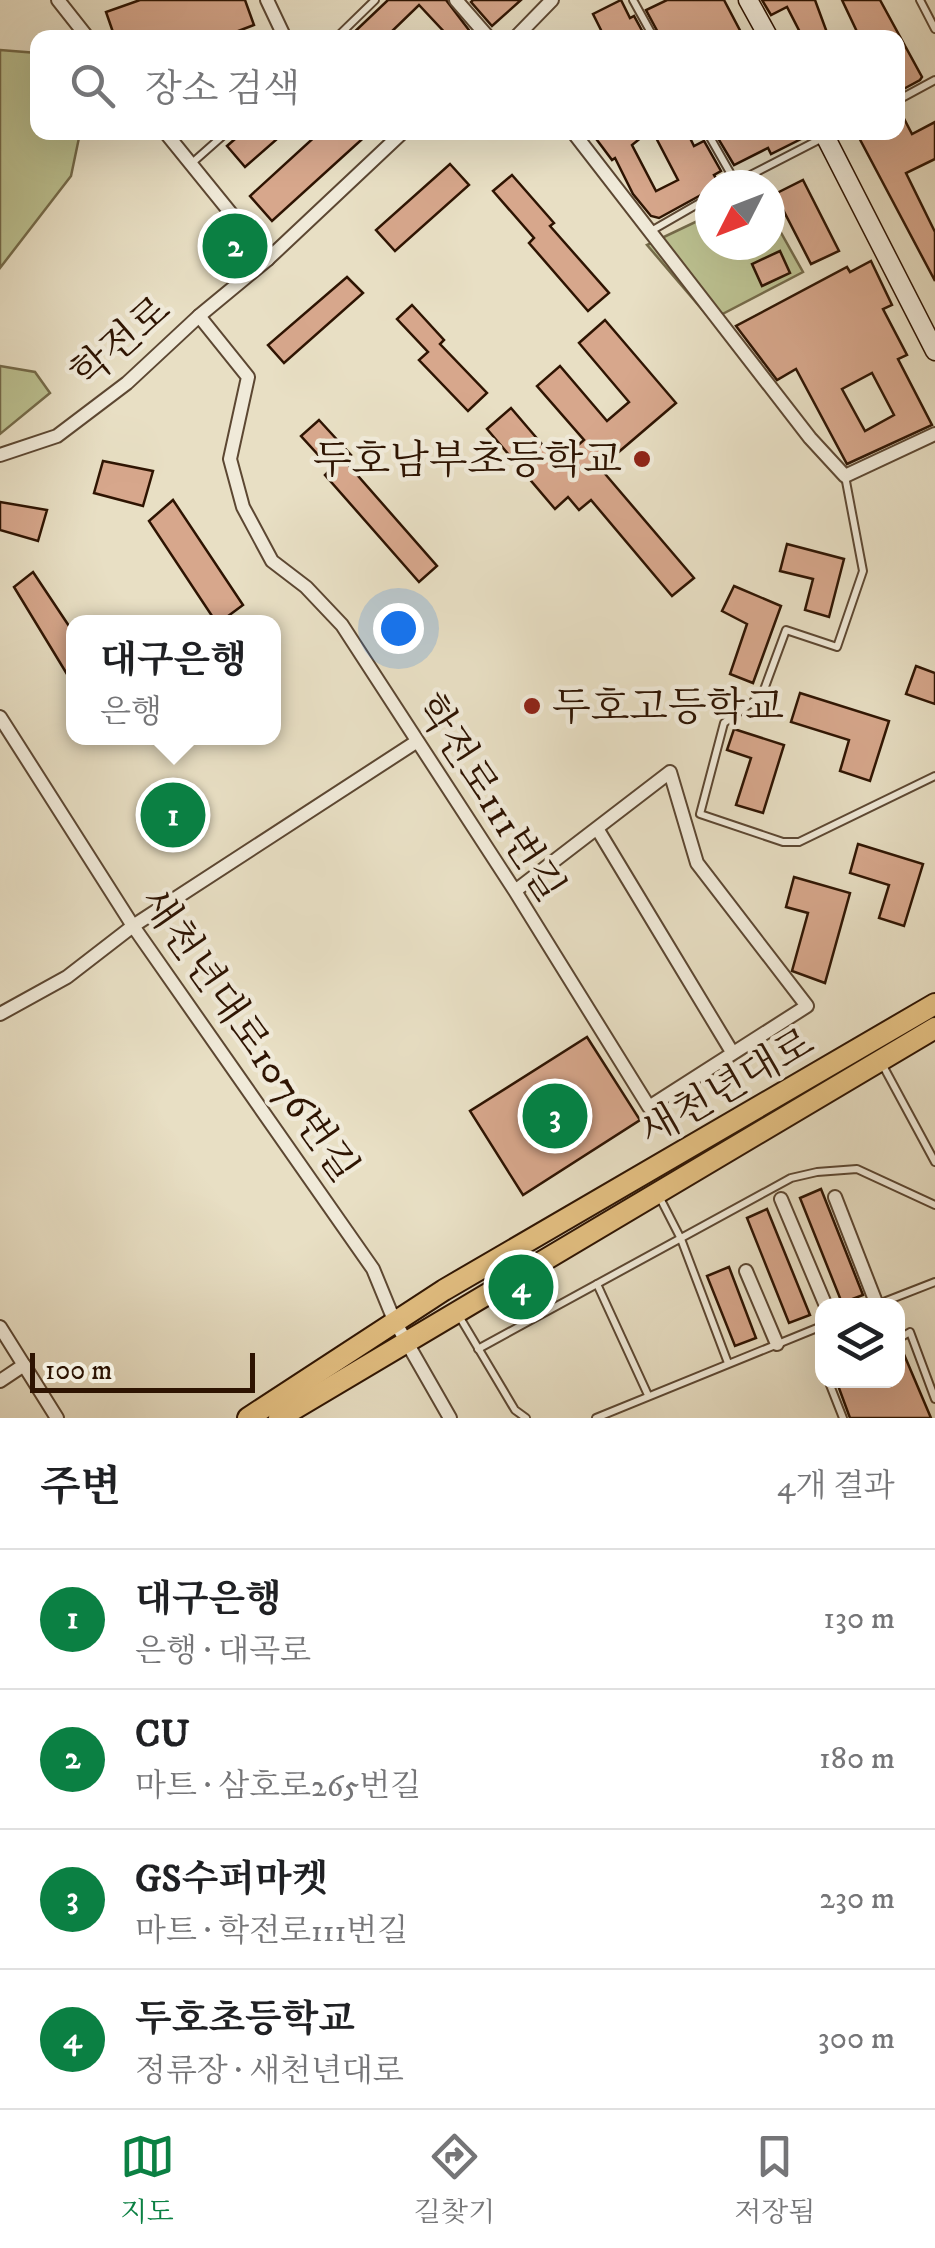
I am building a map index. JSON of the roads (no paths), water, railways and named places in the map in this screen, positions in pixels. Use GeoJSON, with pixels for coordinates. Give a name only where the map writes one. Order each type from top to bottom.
{"type":"FeatureCollection","features":[{"type":"Feature","properties":{"kind":"main road","name":"새천년대로"},"geometry":{"type":"LineString","coordinates":[[248,1418],[394,1320],[935,1004]]}},
{"type":"Feature","properties":{"kind":"main road","name":"새천년대로"},"geometry":{"type":"LineString","coordinates":[[279,1418],[935,1028]]}},
{"type":"Feature","properties":{"kind":"street"},"geometry":{"type":"LineString","coordinates":[[58,0],[82,30]]}},
{"type":"Feature","properties":{"kind":"street"},"geometry":{"type":"LineString","coordinates":[[267,0],[281,30]]}},
{"type":"Feature","properties":{"kind":"street"},"geometry":{"type":"LineString","coordinates":[[456,0],[482,30]]}},
{"type":"Feature","properties":{"kind":"street"},"geometry":{"type":"LineString","coordinates":[[523,30],[552,0]]}},
{"type":"Feature","properties":{"kind":"street"},"geometry":{"type":"LineString","coordinates":[[748,0],[765,30]]}},
{"type":"Feature","properties":{"kind":"street"},"geometry":{"type":"LineString","coordinates":[[172,140],[268,259]]}},
{"type":"Feature","properties":{"kind":"street","name":"학전로"},"geometry":{"type":"LineString","coordinates":[[0,455],[57,436],[126,383],[268,259],[394,140]]}},
{"type":"Feature","properties":{"kind":"street"},"geometry":{"type":"LineString","coordinates":[[579,140],[810,438],[844,476],[935,434]]}},
{"type":"Feature","properties":{"kind":"street"},"geometry":{"type":"LineString","coordinates":[[831,140],[935,351]]}},
{"type":"Feature","properties":{"kind":"street","name":"학전로111번길"},"geometry":{"type":"LineString","coordinates":[[199,316],[248,377],[230,458],[243,507],[272,561],[306,587],[342,625],[515,891],[649,1107],[806,1006],[697,863],[670,772],[598,830]]}},
{"type":"Feature","properties":{"kind":"street","name":"새천년대로1076번길"},"geometry":{"type":"LineString","coordinates":[[0,717],[134,926],[373,1269],[394,1320],[450,1418]]}},
{"type":"Feature","properties":{"kind":"street"},"geometry":{"type":"LineString","coordinates":[[0,1014],[68,977],[134,926],[416,742]]}},
{"type":"Feature","properties":{"kind":"street"},"geometry":{"type":"LineString","coordinates":[[515,891],[598,830],[732,1052]]}},
{"type":"Feature","properties":{"kind":"street"},"geometry":{"type":"LineString","coordinates":[[835,1197],[873,1298]]}},
{"type":"Feature","properties":{"kind":"street"},"geometry":{"type":"LineString","coordinates":[[780,1200],[823,1298]]}},
{"type":"Feature","properties":{"kind":"street"},"geometry":{"type":"LineString","coordinates":[[746,1271],[778,1344]]}},
{"type":"Feature","properties":{"kind":"street"},"geometry":{"type":"LineString","coordinates":[[0,1327],[57,1418]]}},
{"type":"Feature","properties":{"kind":"street"},"geometry":{"type":"LineString","coordinates":[[0,1381],[24,1366]]}},
{"type":"Feature","properties":{"kind":"lane"},"geometry":{"type":"LineString","coordinates":[[344,30],[375,0]]}},
{"type":"Feature","properties":{"kind":"lane"},"geometry":{"type":"LineString","coordinates":[[633,0],[650,30]]}},
{"type":"Feature","properties":{"kind":"lane"},"geometry":{"type":"LineString","coordinates":[[920,0],[935,29]]}},
{"type":"Feature","properties":{"kind":"lane"},"geometry":{"type":"LineString","coordinates":[[905,96],[935,80]]}},
{"type":"Feature","properties":{"kind":"lane"},"geometry":{"type":"LineString","coordinates":[[191,164],[218,140]]}},
{"type":"Feature","properties":{"kind":"lane"},"geometry":{"type":"LineString","coordinates":[[712,140],[726,170]]}},
{"type":"Feature","properties":{"kind":"lane"},"geometry":{"type":"LineString","coordinates":[[760,170],[817,140]]}},
{"type":"Feature","properties":{"kind":"lane"},"geometry":{"type":"LineString","coordinates":[[650,231],[695,206]]}},
{"type":"Feature","properties":{"kind":"lane"},"geometry":{"type":"LineString","coordinates":[[844,476],[863,572],[837,647],[786,630],[762,696],[724,723],[700,814],[783,842],[799,842],[935,776]]}},
{"type":"Feature","properties":{"kind":"lane"},"geometry":{"type":"LineString","coordinates":[[880,1061],[935,1162]]}},
{"type":"Feature","properties":{"kind":"lane"},"geometry":{"type":"LineString","coordinates":[[478,1349],[791,1178],[857,1169],[935,1205]]}},
{"type":"Feature","properties":{"kind":"lane"},"geometry":{"type":"LineString","coordinates":[[657,1193],[681,1239],[728,1364]]}},
{"type":"Feature","properties":{"kind":"lane"},"geometry":{"type":"LineString","coordinates":[[894,1298],[935,1282]]}},
{"type":"Feature","properties":{"kind":"lane"},"geometry":{"type":"LineString","coordinates":[[597,1284],[648,1395]]}},
{"type":"Feature","properties":{"kind":"lane"},"geometry":{"type":"LineString","coordinates":[[456,1311],[515,1410],[526,1418]]}},
{"type":"Feature","properties":{"kind":"lane"},"geometry":{"type":"LineString","coordinates":[[596,1418],[815,1329]]}},
{"type":"Feature","properties":{"kind":"lane"},"geometry":{"type":"LineString","coordinates":[[905,1334],[910,1332],[935,1399]]}},
{"type":"Feature","properties":{"kind":"lane"},"geometry":{"type":"LineString","coordinates":[[831,1388],[843,1418]]}},
{"type":"Feature","properties":{"kind":"place","name":"CU"},"geometry":{"type":"Point","coordinates":[235,246]}},
{"type":"Feature","properties":{"kind":"place","name":"두호남부초등학교"},"geometry":{"type":"Point","coordinates":[642,459]}},
{"type":"Feature","properties":{"kind":"place","name":"두호고등학교"},"geometry":{"type":"Point","coordinates":[532,706]}},
{"type":"Feature","properties":{"kind":"place","name":"대구은행"},"geometry":{"type":"Point","coordinates":[173,815]}},
{"type":"Feature","properties":{"kind":"place","name":"GS수퍼마켓"},"geometry":{"type":"Point","coordinates":[555,1116]}},
{"type":"Feature","properties":{"kind":"place","name":"두호초등학교"},"geometry":{"type":"Point","coordinates":[521,1287]}}]}
